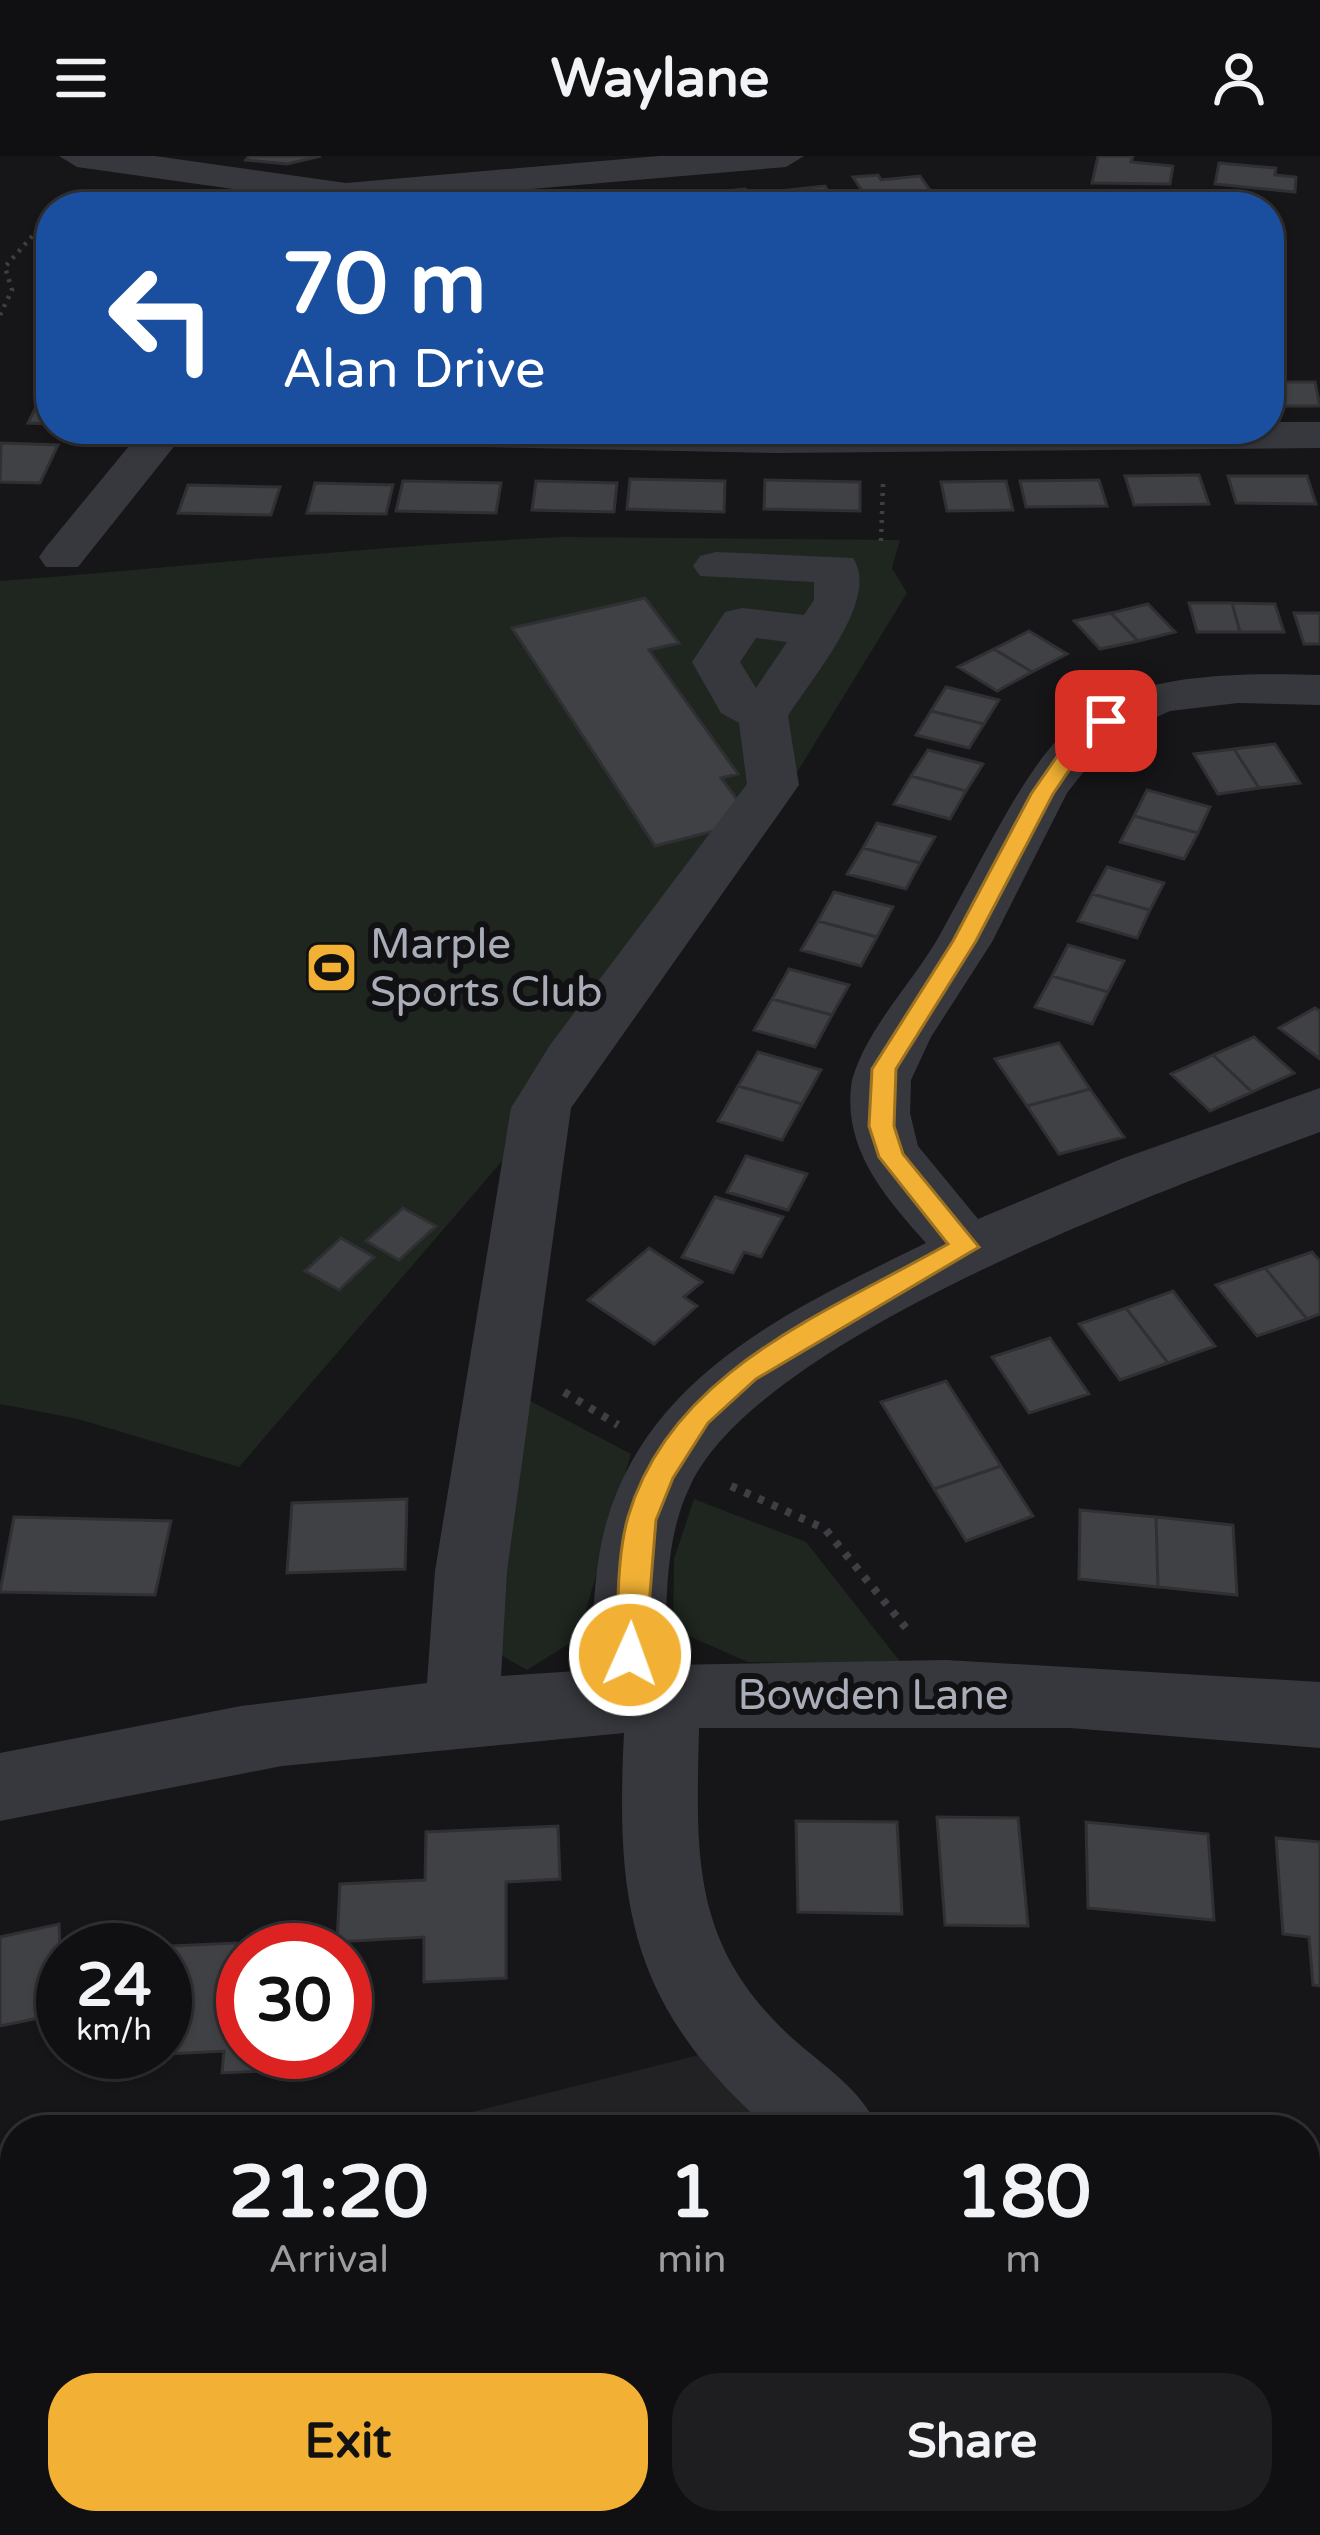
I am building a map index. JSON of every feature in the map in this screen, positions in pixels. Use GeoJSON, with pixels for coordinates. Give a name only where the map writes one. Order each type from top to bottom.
{"type":"FeatureCollection","features":[{"type":"Feature","properties":{"kind":"street"},"geometry":{"type":"LineString","coordinates":[[76,156],[289,192]]}},
{"type":"Feature","properties":{"kind":"street"},"geometry":{"type":"LineString","coordinates":[[348,192],[373,156]]}},
{"type":"Feature","properties":{"kind":"street"},"geometry":{"type":"LineString","coordinates":[[431,192],[786,156]]}},
{"type":"Feature","properties":{"kind":"street"},"geometry":{"type":"LineString","coordinates":[[1284,434],[1320,435]]}},
{"type":"Feature","properties":{"kind":"street"},"geometry":{"type":"LineString","coordinates":[[62,557],[154,444]]}},
{"type":"Feature","properties":{"kind":"street"},"geometry":{"type":"LineString","coordinates":[[462,1713],[471,1571],[542,1108],[571,1059],[773,785],[763,716],[838,600],[837,568],[716,566]]}},
{"type":"Feature","properties":{"kind":"street"},"geometry":{"type":"LineString","coordinates":[[965,1247],[891,1157],[881,1126],[884,1069],[965,941],[1042,794],[1073,749],[1106,721],[1146,703],[1195,691],[1320,690]]}},
{"type":"Feature","properties":{"kind":"street"},"geometry":{"type":"LineString","coordinates":[[817,2115],[792,2095],[705,2002],[673,1923],[658,1831],[633,1570],[642,1520],[670,1458],[698,1415],[746,1371],[965,1247],[1156,1168],[1320,1109]]}},
{"type":"Feature","properties":{"kind":"street","name":"Bowden Lane"},"geometry":{"type":"LineString","coordinates":[[0,1787],[317,1727],[646,1696],[956,1690],[1200,1702],[1320,1715]]}},
{"type":"Feature","properties":{"kind":"path"},"geometry":{"type":"LineString","coordinates":[[0,315],[12,290],[5,267],[36,232]]}},
{"type":"Feature","properties":{"kind":"path"},"geometry":{"type":"LineString","coordinates":[[837,568],[880,548],[884,444]]}},
{"type":"Feature","properties":{"kind":"path"},"geometry":{"type":"LineString","coordinates":[[502,1354],[670,1458],[825,1528],[956,1690]]}},
{"type":"Feature","properties":{"kind":"shaded area","name":"Marple Sports Club"},"geometry":{"type":"Polygon","coordinates":[[[564,537],[900,540],[892,568],[907,593],[766,823],[503,1160],[239,1467],[78,1419],[0,1404],[0,581],[564,537]]]}},
{"type":"Feature","properties":{"kind":"shaded area"},"geometry":{"type":"Polygon","coordinates":[[[517,1394],[631,1454],[578,1638],[527,1670],[499,1654],[517,1394]]]}},
{"type":"Feature","properties":{"kind":"shaded area"},"geometry":{"type":"Polygon","coordinates":[[[694,1499],[806,1542],[902,1664],[748,1662],[673,1629],[674,1559],[694,1499]]]}},
{"type":"Feature","properties":{"kind":"shaded area"},"geometry":{"type":"Polygon","coordinates":[[[707,2053],[770,2115],[461,2115],[707,2053]]]}},
{"type":"Feature","properties":{"kind":"building"},"geometry":{"type":"Polygon","coordinates":[[[249,156],[321,156],[287,164],[246,160],[249,156]]]}},
{"type":"Feature","properties":{"kind":"building"},"geometry":{"type":"Polygon","coordinates":[[[1098,156],[1133,156],[1131,162],[1173,166],[1170,184],[1092,183],[1098,156]]]}},
{"type":"Feature","properties":{"kind":"building"},"geometry":{"type":"Polygon","coordinates":[[[1219,163],[1276,168],[1275,175],[1296,177],[1295,192],[1215,184],[1219,163]]]}},
{"type":"Feature","properties":{"kind":"building"},"geometry":{"type":"Polygon","coordinates":[[[920,176],[931,192],[863,192],[853,177],[920,176]]]}},
{"type":"Feature","properties":{"kind":"building"},"geometry":{"type":"Polygon","coordinates":[[[825,186],[828,192],[770,192],[825,186]]]}},
{"type":"Feature","properties":{"kind":"building"},"geometry":{"type":"Polygon","coordinates":[[[1284,382],[1315,382],[1320,406],[1284,406],[1284,382]]]}},
{"type":"Feature","properties":{"kind":"building"},"geometry":{"type":"Polygon","coordinates":[[[1,443],[58,445],[40,483],[0,482],[1,443]]]}},
{"type":"Feature","properties":{"kind":"building"},"geometry":{"type":"Polygon","coordinates":[[[1199,475],[1209,504],[1134,505],[1125,476],[1199,475]]]}},
{"type":"Feature","properties":{"kind":"building"},"geometry":{"type":"Polygon","coordinates":[[[1228,476],[1307,476],[1316,504],[1236,503],[1228,476]]]}},
{"type":"Feature","properties":{"kind":"building"},"geometry":{"type":"Polygon","coordinates":[[[630,479],[725,481],[724,512],[627,509],[630,479]]]}},
{"type":"Feature","properties":{"kind":"building"},"geometry":{"type":"Polygon","coordinates":[[[765,480],[860,482],[860,511],[764,509],[765,480]]]}},
{"type":"Feature","properties":{"kind":"building"},"geometry":{"type":"Polygon","coordinates":[[[1099,480],[1107,506],[1026,507],[1020,481],[1099,480]]]}},
{"type":"Feature","properties":{"kind":"building"},"geometry":{"type":"Polygon","coordinates":[[[403,481],[501,483],[496,513],[396,511],[403,481]]]}},
{"type":"Feature","properties":{"kind":"building"},"geometry":{"type":"Polygon","coordinates":[[[536,481],[617,483],[614,512],[532,510],[536,481]]]}},
{"type":"Feature","properties":{"kind":"building"},"geometry":{"type":"Polygon","coordinates":[[[1006,481],[1013,510],[947,511],[941,482],[1006,481]]]}},
{"type":"Feature","properties":{"kind":"building"},"geometry":{"type":"Polygon","coordinates":[[[315,483],[393,485],[386,514],[307,513],[315,483]]]}},
{"type":"Feature","properties":{"kind":"building"},"geometry":{"type":"Polygon","coordinates":[[[188,485],[280,487],[271,515],[178,513],[188,485]]]}},
{"type":"Feature","properties":{"kind":"building"},"geometry":{"type":"Polygon","coordinates":[[[645,598],[679,643],[649,650],[738,774],[721,778],[748,814],[737,825],[655,846],[512,628],[645,598]]]}},
{"type":"Feature","properties":{"kind":"building"},"geometry":{"type":"Polygon","coordinates":[[[1189,603],[1232,603],[1240,632],[1197,632],[1189,603]]]}},
{"type":"Feature","properties":{"kind":"building"},"geometry":{"type":"Polygon","coordinates":[[[1232,603],[1275,604],[1284,632],[1240,632],[1232,603]]]}},
{"type":"Feature","properties":{"kind":"building"},"geometry":{"type":"Polygon","coordinates":[[[1148,604],[1175,632],[1138,641],[1111,613],[1148,604]]]}},
{"type":"Feature","properties":{"kind":"building"},"geometry":{"type":"Polygon","coordinates":[[[1111,613],[1138,641],[1100,649],[1074,621],[1111,613]]]}},
{"type":"Feature","properties":{"kind":"building"},"geometry":{"type":"Polygon","coordinates":[[[1294,613],[1320,613],[1320,644],[1304,644],[1294,613]]]}},
{"type":"Feature","properties":{"kind":"building"},"geometry":{"type":"Polygon","coordinates":[[[1029,631],[1067,654],[1032,672],[994,649],[1029,631]]]}},
{"type":"Feature","properties":{"kind":"building"},"geometry":{"type":"Polygon","coordinates":[[[994,649],[1032,672],[997,691],[958,667],[994,649]]]}},
{"type":"Feature","properties":{"kind":"building"},"geometry":{"type":"Polygon","coordinates":[[[946,687],[999,700],[984,724],[931,711],[946,687]]]}},
{"type":"Feature","properties":{"kind":"building"},"geometry":{"type":"Polygon","coordinates":[[[931,711],[984,724],[969,748],[916,735],[931,711]]]}},
{"type":"Feature","properties":{"kind":"building"},"geometry":{"type":"Polygon","coordinates":[[[1275,744],[1300,783],[1259,788],[1234,749],[1275,744]]]}},
{"type":"Feature","properties":{"kind":"building"},"geometry":{"type":"Polygon","coordinates":[[[1234,749],[1259,788],[1218,794],[1194,754],[1234,749]]]}},
{"type":"Feature","properties":{"kind":"building"},"geometry":{"type":"Polygon","coordinates":[[[928,750],[983,764],[966,791],[911,776],[928,750]]]}},
{"type":"Feature","properties":{"kind":"building"},"geometry":{"type":"Polygon","coordinates":[[[911,776],[966,791],[950,819],[894,804],[911,776]]]}},
{"type":"Feature","properties":{"kind":"building"},"geometry":{"type":"Polygon","coordinates":[[[1147,790],[1210,807],[1198,833],[1134,816],[1147,790]]]}},
{"type":"Feature","properties":{"kind":"building"},"geometry":{"type":"Polygon","coordinates":[[[1134,816],[1198,833],[1184,859],[1120,842],[1134,816]]]}},
{"type":"Feature","properties":{"kind":"building"},"geometry":{"type":"Polygon","coordinates":[[[877,823],[935,837],[920,863],[863,848],[877,823]]]}},
{"type":"Feature","properties":{"kind":"building"},"geometry":{"type":"Polygon","coordinates":[[[863,848],[920,863],[906,889],[847,874],[863,848]]]}},
{"type":"Feature","properties":{"kind":"building"},"geometry":{"type":"Polygon","coordinates":[[[1107,867],[1164,883],[1150,910],[1092,894],[1107,867]]]}},
{"type":"Feature","properties":{"kind":"building"},"geometry":{"type":"Polygon","coordinates":[[[834,892],[893,907],[877,937],[818,921],[834,892]]]}},
{"type":"Feature","properties":{"kind":"building"},"geometry":{"type":"Polygon","coordinates":[[[1092,894],[1150,910],[1137,938],[1078,921],[1092,894]]]}},
{"type":"Feature","properties":{"kind":"building"},"geometry":{"type":"Polygon","coordinates":[[[818,921],[877,937],[861,966],[801,950],[818,921]]]}},
{"type":"Feature","properties":{"kind":"building"},"geometry":{"type":"Polygon","coordinates":[[[1068,945],[1124,961],[1108,992],[1052,976],[1068,945]]]}},
{"type":"Feature","properties":{"kind":"building"},"geometry":{"type":"Polygon","coordinates":[[[789,969],[849,985],[832,1015],[772,999],[789,969]]]}},
{"type":"Feature","properties":{"kind":"building"},"geometry":{"type":"Polygon","coordinates":[[[1052,976],[1108,992],[1092,1024],[1035,1007],[1052,976]]]}},
{"type":"Feature","properties":{"kind":"building"},"geometry":{"type":"Polygon","coordinates":[[[772,999],[832,1015],[815,1047],[754,1030],[772,999]]]}},
{"type":"Feature","properties":{"kind":"building"},"geometry":{"type":"Polygon","coordinates":[[[1315,1008],[1320,1011],[1320,1059],[1279,1028],[1315,1008]]]}},
{"type":"Feature","properties":{"kind":"building"},"geometry":{"type":"Polygon","coordinates":[[[1254,1037],[1294,1073],[1252,1092],[1213,1055],[1254,1037]]]}},
{"type":"Feature","properties":{"kind":"building"},"geometry":{"type":"Polygon","coordinates":[[[1059,1043],[1090,1089],[1027,1106],[995,1059],[1059,1043]]]}},
{"type":"Feature","properties":{"kind":"building"},"geometry":{"type":"Polygon","coordinates":[[[758,1052],[821,1070],[802,1104],[738,1086],[758,1052]]]}},
{"type":"Feature","properties":{"kind":"building"},"geometry":{"type":"Polygon","coordinates":[[[1213,1055],[1252,1092],[1210,1111],[1171,1074],[1213,1055]]]}},
{"type":"Feature","properties":{"kind":"building"},"geometry":{"type":"Polygon","coordinates":[[[738,1086],[802,1104],[782,1140],[718,1121],[738,1086]]]}},
{"type":"Feature","properties":{"kind":"building"},"geometry":{"type":"Polygon","coordinates":[[[1090,1089],[1124,1137],[1059,1154],[1027,1106],[1090,1089]]]}},
{"type":"Feature","properties":{"kind":"building"},"geometry":{"type":"Polygon","coordinates":[[[746,1156],[807,1174],[788,1210],[727,1192],[746,1156]]]}},
{"type":"Feature","properties":{"kind":"building"},"geometry":{"type":"Polygon","coordinates":[[[715,1197],[783,1217],[761,1257],[744,1252],[733,1273],[682,1257],[715,1197]]]}},
{"type":"Feature","properties":{"kind":"building"},"geometry":{"type":"Polygon","coordinates":[[[403,1208],[436,1226],[399,1260],[366,1241],[403,1208]]]}},
{"type":"Feature","properties":{"kind":"building"},"geometry":{"type":"Polygon","coordinates":[[[341,1238],[374,1257],[339,1290],[305,1271],[341,1238]]]}},
{"type":"Feature","properties":{"kind":"building"},"geometry":{"type":"Polygon","coordinates":[[[649,1248],[702,1282],[684,1297],[697,1306],[654,1344],[588,1300],[649,1248]]]}},
{"type":"Feature","properties":{"kind":"building"},"geometry":{"type":"Polygon","coordinates":[[[1312,1252],[1320,1261],[1320,1314],[1307,1319],[1265,1268],[1312,1252]]]}},
{"type":"Feature","properties":{"kind":"building"},"geometry":{"type":"Polygon","coordinates":[[[1265,1268],[1307,1319],[1257,1336],[1216,1285],[1265,1268]]]}},
{"type":"Feature","properties":{"kind":"building"},"geometry":{"type":"Polygon","coordinates":[[[1173,1291],[1215,1346],[1168,1363],[1126,1308],[1173,1291]]]}},
{"type":"Feature","properties":{"kind":"building"},"geometry":{"type":"Polygon","coordinates":[[[1126,1308],[1168,1363],[1120,1380],[1079,1324],[1126,1308]]]}},
{"type":"Feature","properties":{"kind":"building"},"geometry":{"type":"Polygon","coordinates":[[[1050,1338],[1089,1394],[1029,1413],[992,1357],[1050,1338]]]}},
{"type":"Feature","properties":{"kind":"building"},"geometry":{"type":"Polygon","coordinates":[[[946,1381],[1001,1466],[934,1489],[881,1402],[946,1381]]]}},
{"type":"Feature","properties":{"kind":"building"},"geometry":{"type":"Polygon","coordinates":[[[1001,1466],[1033,1516],[966,1541],[934,1489],[1001,1466]]]}},
{"type":"Feature","properties":{"kind":"building"},"geometry":{"type":"Polygon","coordinates":[[[407,1499],[405,1569],[287,1573],[292,1503],[407,1499]]]}},
{"type":"Feature","properties":{"kind":"building"},"geometry":{"type":"Polygon","coordinates":[[[1080,1510],[1156,1517],[1158,1587],[1079,1579],[1080,1510]]]}},
{"type":"Feature","properties":{"kind":"building"},"geometry":{"type":"Polygon","coordinates":[[[14,1517],[171,1521],[155,1595],[0,1592],[14,1517]]]}},
{"type":"Feature","properties":{"kind":"building"},"geometry":{"type":"Polygon","coordinates":[[[1156,1517],[1233,1525],[1237,1595],[1158,1587],[1156,1517]]]}},
{"type":"Feature","properties":{"kind":"building"},"geometry":{"type":"Polygon","coordinates":[[[937,1817],[1018,1818],[1028,1926],[945,1925],[937,1817]]]}},
{"type":"Feature","properties":{"kind":"building"},"geometry":{"type":"Polygon","coordinates":[[[796,1821],[897,1822],[902,1914],[798,1912],[796,1821]]]}},
{"type":"Feature","properties":{"kind":"building"},"geometry":{"type":"Polygon","coordinates":[[[1086,1822],[1208,1834],[1214,1920],[1088,1908],[1086,1822]]]}},
{"type":"Feature","properties":{"kind":"building"},"geometry":{"type":"Polygon","coordinates":[[[558,1826],[560,1879],[506,1882],[506,1978],[424,1982],[424,1937],[372,1940],[372,1923],[338,1923],[340,1884],[425,1880],[426,1832],[558,1826]]]}},
{"type":"Feature","properties":{"kind":"building"},"geometry":{"type":"Polygon","coordinates":[[[1276,1838],[1320,1842],[1320,1986],[1313,1985],[1309,1937],[1283,1934],[1276,1838]]]}},
{"type":"Feature","properties":{"kind":"building"},"geometry":{"type":"Polygon","coordinates":[[[36,1929],[36,2019],[0,2026],[0,1937],[36,1929]]]}},
{"type":"Feature","properties":{"kind":"building"},"geometry":{"type":"Polygon","coordinates":[[[216,1944],[216,2051],[192,2053],[192,1945],[216,1944]]]}},
{"type":"Feature","properties":{"kind":"place","name":"Marple Sports Club"},"geometry":{"type":"Point","coordinates":[331,967]}},
{"type":"Feature","properties":{"kind":"route"},"geometry":{"type":"LineString","coordinates":[[630,1655],[633,1570],[642,1520],[660,1474],[698,1415],[746,1371],[965,1247],[891,1157],[881,1126],[884,1069],[965,941],[1042,794],[1073,749],[1106,721]]}}]}
